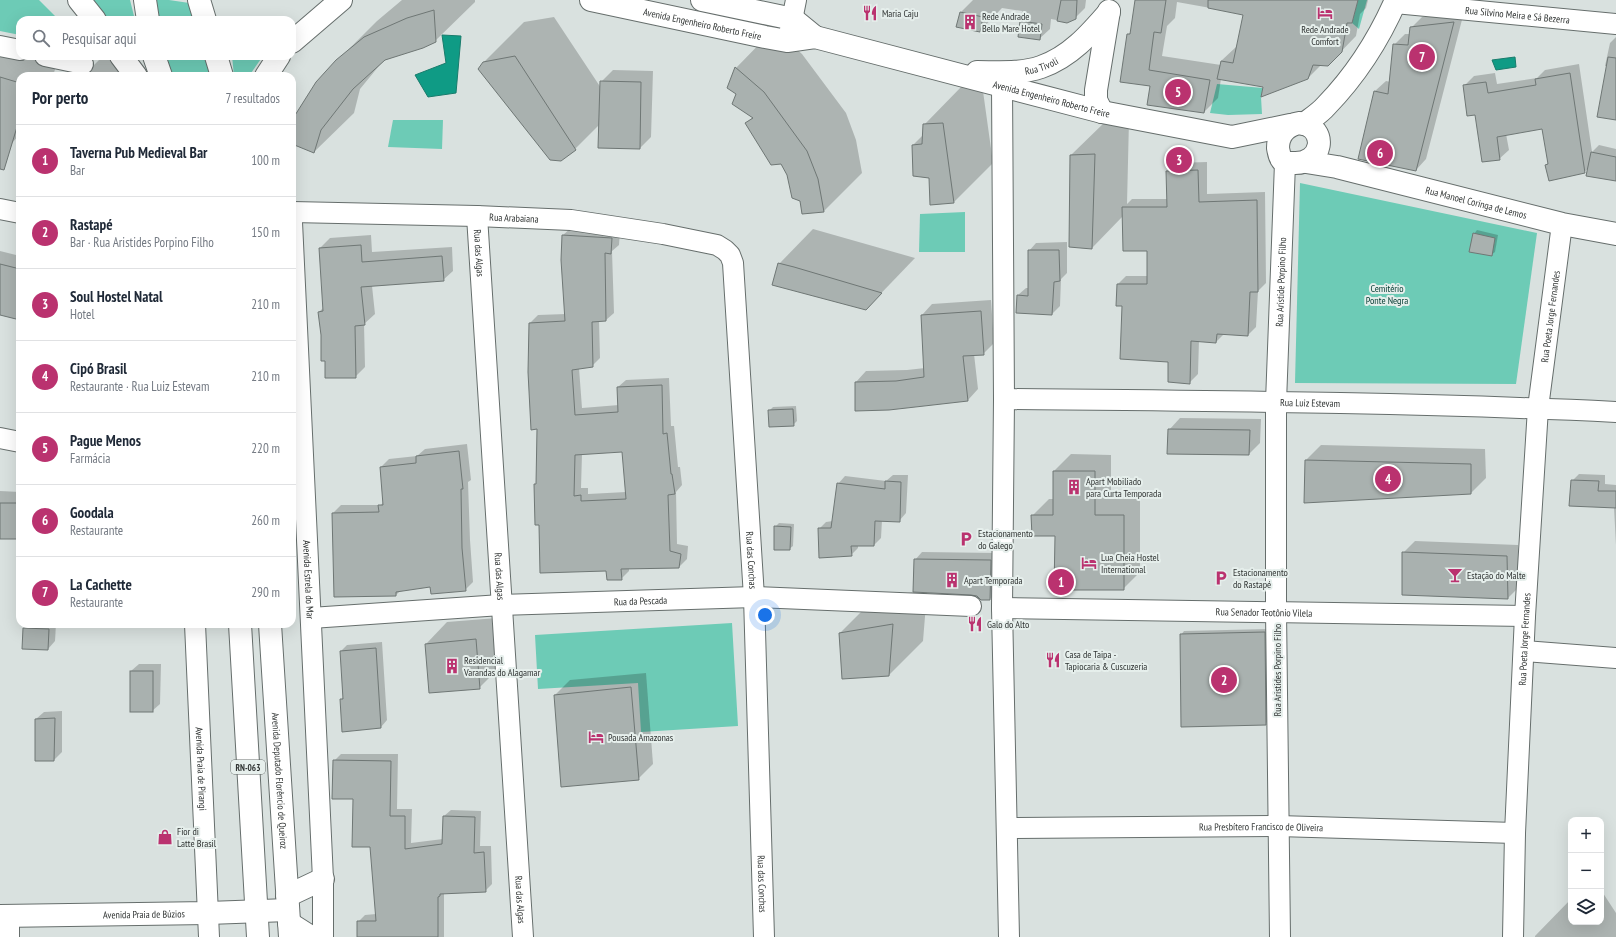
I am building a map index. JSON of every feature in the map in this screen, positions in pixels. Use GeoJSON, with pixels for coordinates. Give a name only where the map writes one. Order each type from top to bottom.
{"type":"FeatureCollection","features":[{"type":"Feature","properties":{"kind":"main road"},"geometry":{"type":"LineString","coordinates":[[79,0],[92,16]]}},
{"type":"Feature","properties":{"kind":"main road"},"geometry":{"type":"LineString","coordinates":[[145,0],[147,16]]}},
{"type":"Feature","properties":{"kind":"main road"},"geometry":{"type":"LineString","coordinates":[[198,0],[204,16]]}},
{"type":"Feature","properties":{"kind":"main road"},"geometry":{"type":"LineString","coordinates":[[296,39],[341,0]]}},
{"type":"Feature","properties":{"kind":"main road","name":"Avenida Engenheiro Roberto Freire"},"geometry":{"type":"LineString","coordinates":[[591,0],[751,35],[787,41],[815,37],[1102,112],[1232,137],[1297,124],[1325,107],[1367,56],[1396,2]]}},
{"type":"Feature","properties":{"kind":"main road","name":"Avenida Engenheiro Roberto Freire"},"geometry":{"type":"LineString","coordinates":[[702,0],[795,10],[815,37]]}},
{"type":"Feature","properties":{"kind":"main road","name":"Rua Tivoli"},"geometry":{"type":"LineString","coordinates":[[954,73],[1020,71],[1041,67],[1059,58],[1080,44],[1110,6]]}},
{"type":"Feature","properties":{"kind":"main road","name":"Rua Tivoli"},"geometry":{"type":"LineString","coordinates":[[1102,112],[1096,100],[1096,90],[1110,6]]}},
{"type":"Feature","properties":{"kind":"main road"},"geometry":{"type":"LineString","coordinates":[[124,60],[133,72]]}},
{"type":"Feature","properties":{"kind":"main road"},"geometry":{"type":"LineString","coordinates":[[155,60],[160,72]]}},
{"type":"Feature","properties":{"kind":"main road"},"geometry":{"type":"LineString","coordinates":[[217,60],[221,72]]}},
{"type":"Feature","properties":{"kind":"main road"},"geometry":{"type":"LineString","coordinates":[[269,72],[276,60]]}},
{"type":"Feature","properties":{"kind":"main road"},"geometry":{"type":"LineString","coordinates":[[1297,124],[1311,127],[1316,132],[1319,139],[1297,156],[1278,143],[1283,132],[1297,124]]}},
{"type":"Feature","properties":{"kind":"main road","name":"Rua Manoel Coringa de Lemos"},"geometry":{"type":"LineString","coordinates":[[1232,137],[1337,167],[1562,224],[1616,234]]}},
{"type":"Feature","properties":{"kind":"main road","name":"RN-063"},"geometry":{"type":"LineString","coordinates":[[240,628],[258,937]]}},
{"type":"Feature","properties":{"kind":"main road","name":"Avenida Deputado Florêncio de Queiroz"},"geometry":{"type":"LineString","coordinates":[[270,628],[288,917]]}},
{"type":"Feature","properties":{"kind":"main road"},"geometry":{"type":"LineString","coordinates":[[311,937],[288,917],[323,879]]}},
{"type":"Feature","properties":{"kind":"main road","name":"Avenida Praia de Búzios"},"geometry":{"type":"LineString","coordinates":[[6,923],[256,911],[288,917]]}},
{"type":"Feature","properties":{"kind":"street","name":"Rua Silvino Meira e Sá Bezerra"},"geometry":{"type":"LineString","coordinates":[[1396,2],[1616,24]]}},
{"type":"Feature","properties":{"kind":"street"},"geometry":{"type":"LineString","coordinates":[[787,41],[795,10]]}},
{"type":"Feature","properties":{"kind":"street"},"geometry":{"type":"LineString","coordinates":[[0,46],[16,49]]}},
{"type":"Feature","properties":{"kind":"street"},"geometry":{"type":"LineString","coordinates":[[64,60],[83,64]]}},
{"type":"Feature","properties":{"kind":"street"},"geometry":{"type":"LineString","coordinates":[[1002,86],[1004,399],[1002,608],[1009,937]]}},
{"type":"Feature","properties":{"kind":"street","name":"Rua Aristide Porpino Filho"},"geometry":{"type":"LineString","coordinates":[[1276,402],[1297,156]]}},
{"type":"Feature","properties":{"kind":"street"},"geometry":{"type":"LineString","coordinates":[[0,209],[16,212]]}},
{"type":"Feature","properties":{"kind":"street","name":"Rua Arabaiana"},"geometry":{"type":"LineString","coordinates":[[296,212],[477,216],[579,221],[663,234],[717,245],[730,255]]}},
{"type":"Feature","properties":{"kind":"street","name":"Rua das Algas"},"geometry":{"type":"LineString","coordinates":[[477,216],[523,937]]}},
{"type":"Feature","properties":{"kind":"street","name":"Rua Poeta Jorge Fernandes"},"geometry":{"type":"LineString","coordinates":[[1512,937],[1515,833],[1538,408],[1562,224]]}},
{"type":"Feature","properties":{"kind":"street","name":"Rua das Conchas"},"geometry":{"type":"LineString","coordinates":[[730,255],[732,262],[754,596],[764,937]]}},
{"type":"Feature","properties":{"kind":"street","name":"Avenida Estrela do Mar"},"geometry":{"type":"LineString","coordinates":[[296,305],[323,879],[323,937]]}},
{"type":"Feature","properties":{"kind":"street","name":"Rua Luiz Estevam"},"geometry":{"type":"LineString","coordinates":[[1004,399],[1276,402],[1538,408],[1616,412]]}},
{"type":"Feature","properties":{"kind":"street","name":"Rua Aristides Porpino Filho"},"geometry":{"type":"LineString","coordinates":[[1276,402],[1276,611],[1280,937]]}},
{"type":"Feature","properties":{"kind":"street"},"geometry":{"type":"LineString","coordinates":[[0,438],[16,441]]}},
{"type":"Feature","properties":{"kind":"street","name":"Rua da Pescada"},"geometry":{"type":"LineString","coordinates":[[311,618],[501,605],[754,596],[971,606]]}},
{"type":"Feature","properties":{"kind":"street","name":"Rua Senador Teotônio Vilela"},"geometry":{"type":"LineString","coordinates":[[1002,608],[1526,616]]}},
{"type":"Feature","properties":{"kind":"street","name":"Avenida Praia de Pirangi"},"geometry":{"type":"LineString","coordinates":[[195,628],[209,937]]}},
{"type":"Feature","properties":{"kind":"street"},"geometry":{"type":"LineString","coordinates":[[1524,651],[1616,658]]}},
{"type":"Feature","properties":{"kind":"street","name":"Rua Presbítero Francisco de Oliveira"},"geometry":{"type":"LineString","coordinates":[[1007,828],[1278,826],[1515,833]]}},
{"type":"Feature","properties":{"kind":"green space"},"geometry":{"type":"Polygon","coordinates":[[[0,0],[39,0],[55,16],[16,16],[16,34],[0,31],[0,0]]]}},
{"type":"Feature","properties":{"kind":"green space"},"geometry":{"type":"Polygon","coordinates":[[[84,0],[130,0],[134,16],[97,16],[84,0]]]}},
{"type":"Feature","properties":{"kind":"green space"},"geometry":{"type":"Polygon","coordinates":[[[150,0],[169,0],[196,4],[199,16],[152,16],[150,0]]]}},
{"type":"Feature","properties":{"kind":"green space"},"geometry":{"type":"Polygon","coordinates":[[[1358,0],[1367,0],[1359,29],[1352,23],[1358,0]]]}},
{"type":"Feature","properties":{"kind":"green space"},"geometry":{"type":"Polygon","coordinates":[[[163,60],[208,60],[210,72],[167,72],[163,60]]]}},
{"type":"Feature","properties":{"kind":"green space"},"geometry":{"type":"Polygon","coordinates":[[[232,60],[260,60],[252,72],[234,72],[232,60]]]}},
{"type":"Feature","properties":{"kind":"green space"},"geometry":{"type":"Polygon","coordinates":[[[1217,84],[1263,88],[1261,97],[1262,114],[1228,115],[1210,113],[1217,84]]]}},
{"type":"Feature","properties":{"kind":"green space"},"geometry":{"type":"Polygon","coordinates":[[[393,120],[443,120],[442,149],[388,147],[393,120]]]}},
{"type":"Feature","properties":{"kind":"green space","name":"Cemitério Ponte Negra"},"geometry":{"type":"Polygon","coordinates":[[[1300,183],[1537,233],[1516,384],[1295,383],[1300,183]]]}},
{"type":"Feature","properties":{"kind":"green space"},"geometry":{"type":"Polygon","coordinates":[[[965,212],[965,252],[919,252],[920,214],[965,212]]]}},
{"type":"Feature","properties":{"kind":"green space"},"geometry":{"type":"Polygon","coordinates":[[[732,623],[738,726],[641,732],[638,683],[538,689],[535,635],[732,623]]]}},
{"type":"Feature","properties":{"kind":"shaded area"},"geometry":{"type":"Polygon","coordinates":[[[442,35],[461,36],[456,93],[428,97],[415,75],[446,63],[442,35]]]}},
{"type":"Feature","properties":{"kind":"shaded area"},"geometry":{"type":"Polygon","coordinates":[[[1515,57],[1516,67],[1496,70],[1492,60],[1515,57]]]}},
{"type":"Feature","properties":{"kind":"building"},"geometry":{"type":"Polygon","coordinates":[[[1061,0],[1077,0],[1076,19],[1067,23],[1057,21],[1061,0]]]}},
{"type":"Feature","properties":{"kind":"building"},"geometry":{"type":"Polygon","coordinates":[[[1135,0],[1166,0],[1161,33],[1154,32],[1149,70],[1210,80],[1204,113],[1147,105],[1150,86],[1120,82],[1127,34],[1130,34],[1135,0]]]}},
{"type":"Feature","properties":{"kind":"building"},"geometry":{"type":"Polygon","coordinates":[[[1208,0],[1358,0],[1352,23],[1347,23],[1342,52],[1328,66],[1313,65],[1308,79],[1261,97],[1263,87],[1217,79],[1221,61],[1233,63],[1243,15],[1208,8],[1208,0]]]}},
{"type":"Feature","properties":{"kind":"building"},"geometry":{"type":"Polygon","coordinates":[[[434,10],[436,42],[423,48],[385,60],[353,89],[321,130],[314,153],[296,146],[296,114],[316,82],[336,60],[364,37],[407,18],[434,10]]]}},
{"type":"Feature","properties":{"kind":"building","name":"Rede Andrade Bello Mare Hotel"},"geometry":{"type":"Polygon","coordinates":[[[960,12],[983,17],[980,32],[956,27],[960,12]]]}},
{"type":"Feature","properties":{"kind":"building"},"geometry":{"type":"Polygon","coordinates":[[[1020,21],[1042,24],[1040,40],[1018,37],[1020,21]]]}},
{"type":"Feature","properties":{"kind":"building"},"geometry":{"type":"Polygon","coordinates":[[[1454,22],[1416,171],[1358,159],[1374,91],[1388,94],[1393,44],[1408,45],[1410,27],[1454,22]]]}},
{"type":"Feature","properties":{"kind":"building"},"geometry":{"type":"Polygon","coordinates":[[[515,56],[576,150],[561,161],[550,160],[478,69],[483,62],[515,56]]]}},
{"type":"Feature","properties":{"kind":"building"},"geometry":{"type":"Polygon","coordinates":[[[1608,57],[1616,58],[1616,120],[1597,117],[1608,57]]]}},
{"type":"Feature","properties":{"kind":"building"},"geometry":{"type":"Polygon","coordinates":[[[735,67],[764,92],[807,151],[818,179],[824,212],[802,214],[800,201],[792,198],[787,175],[781,164],[771,165],[745,123],[753,118],[732,104],[736,94],[727,88],[735,67]]]}},
{"type":"Feature","properties":{"kind":"building"},"geometry":{"type":"Polygon","coordinates":[[[1570,73],[1585,173],[1549,181],[1545,165],[1548,164],[1542,129],[1497,137],[1500,160],[1482,162],[1475,115],[1467,116],[1463,85],[1486,82],[1488,93],[1536,85],[1535,79],[1570,73]]]}},
{"type":"Feature","properties":{"kind":"building"},"geometry":{"type":"Polygon","coordinates":[[[0,77],[16,82],[16,130],[4,170],[0,169],[0,77]]]}},
{"type":"Feature","properties":{"kind":"building"},"geometry":{"type":"Polygon","coordinates":[[[600,81],[641,82],[640,149],[598,148],[600,81]]]}},
{"type":"Feature","properties":{"kind":"building"},"geometry":{"type":"Polygon","coordinates":[[[943,123],[954,203],[930,205],[929,178],[913,176],[912,145],[922,144],[923,124],[943,123]]]}},
{"type":"Feature","properties":{"kind":"building"},"geometry":{"type":"Polygon","coordinates":[[[1591,152],[1616,157],[1616,181],[1586,176],[1591,152]]]}},
{"type":"Feature","properties":{"kind":"building"},"geometry":{"type":"Polygon","coordinates":[[[1095,154],[1092,249],[1069,247],[1070,155],[1095,154]]]}},
{"type":"Feature","properties":{"kind":"building"},"geometry":{"type":"Polygon","coordinates":[[[1198,170],[1199,202],[1257,200],[1258,292],[1250,292],[1248,336],[1217,334],[1216,343],[1191,341],[1190,384],[1168,382],[1168,362],[1120,359],[1122,306],[1116,306],[1117,284],[1147,284],[1147,251],[1123,251],[1122,207],[1167,207],[1166,171],[1198,170]]]}},
{"type":"Feature","properties":{"kind":"building"},"geometry":{"type":"Polygon","coordinates":[[[1473,233],[1495,238],[1492,256],[1469,252],[1473,233]]]}},
{"type":"Feature","properties":{"kind":"building"},"geometry":{"type":"Polygon","coordinates":[[[562,235],[612,238],[611,254],[605,253],[606,321],[592,322],[593,367],[572,370],[575,415],[618,412],[617,387],[662,385],[663,434],[667,433],[671,474],[675,494],[668,495],[670,551],[681,554],[679,568],[621,569],[622,580],[607,580],[606,571],[540,573],[539,525],[535,525],[534,484],[536,484],[537,429],[531,430],[528,372],[529,323],[565,321],[561,260],[562,235]],[[622,452],[575,455],[574,496],[581,495],[581,501],[626,499],[622,452]]]}},
{"type":"Feature","properties":{"kind":"building"},"geometry":{"type":"Polygon","coordinates":[[[361,245],[362,262],[442,256],[444,281],[361,287],[365,325],[355,326],[356,378],[325,378],[325,361],[321,361],[321,335],[318,312],[323,311],[319,248],[361,245]]]}},
{"type":"Feature","properties":{"kind":"building"},"geometry":{"type":"Polygon","coordinates":[[[1028,250],[1059,250],[1060,281],[1054,282],[1052,315],[1016,313],[1017,295],[1028,296],[1028,250]]]}},
{"type":"Feature","properties":{"kind":"building"},"geometry":{"type":"Polygon","coordinates":[[[778,263],[882,293],[866,310],[772,285],[778,263]]]}},
{"type":"Feature","properties":{"kind":"building"},"geometry":{"type":"Polygon","coordinates":[[[0,264],[16,268],[16,319],[0,315],[0,264]]]}},
{"type":"Feature","properties":{"kind":"building"},"geometry":{"type":"Polygon","coordinates":[[[981,311],[984,355],[963,356],[968,401],[889,410],[855,411],[855,382],[896,381],[924,377],[921,315],[981,311]]]}},
{"type":"Feature","properties":{"kind":"building"},"geometry":{"type":"Polygon","coordinates":[[[793,409],[794,426],[769,427],[768,410],[793,409]]]}},
{"type":"Feature","properties":{"kind":"building"},"geometry":{"type":"Polygon","coordinates":[[[1168,429],[1250,430],[1249,455],[1167,454],[1168,429]]]}},
{"type":"Feature","properties":{"kind":"building"},"geometry":{"type":"Polygon","coordinates":[[[459,451],[463,489],[461,489],[462,548],[466,591],[431,594],[430,587],[396,592],[396,596],[334,597],[332,513],[379,512],[378,505],[383,505],[380,467],[416,463],[416,456],[459,451]]]}},
{"type":"Feature","properties":{"kind":"building"},"geometry":{"type":"Polygon","coordinates":[[[1305,460],[1471,464],[1471,494],[1304,503],[1305,460]]]}},
{"type":"Feature","properties":{"kind":"building","name":"Lua Cheia Hostel International"},"geometry":{"type":"Polygon","coordinates":[[[1053,471],[1095,471],[1095,515],[1124,515],[1124,590],[1054,590],[1055,536],[1032,536],[1031,515],[1053,515],[1053,471]]]}},
{"type":"Feature","properties":{"kind":"building"},"geometry":{"type":"Polygon","coordinates":[[[1571,480],[1599,481],[1598,491],[1616,491],[1616,508],[1569,506],[1571,480]]]}},
{"type":"Feature","properties":{"kind":"building"},"geometry":{"type":"Polygon","coordinates":[[[885,481],[901,482],[900,522],[875,521],[874,546],[851,546],[852,556],[819,558],[818,528],[831,528],[837,483],[885,489],[885,481]]]}},
{"type":"Feature","properties":{"kind":"building"},"geometry":{"type":"Polygon","coordinates":[[[0,503],[16,503],[16,539],[0,539],[0,503]]]}},
{"type":"Feature","properties":{"kind":"building"},"geometry":{"type":"Polygon","coordinates":[[[774,526],[791,527],[790,550],[774,550],[774,526]]]}},
{"type":"Feature","properties":{"kind":"building","name":"Estação do Malte"},"geometry":{"type":"Polygon","coordinates":[[[1402,552],[1507,556],[1508,599],[1402,595],[1402,552]]]}},
{"type":"Feature","properties":{"kind":"building","name":"Apart Temporada"},"geometry":{"type":"Polygon","coordinates":[[[914,559],[991,560],[990,600],[981,600],[977,596],[971,595],[913,592],[914,559]]]}},
{"type":"Feature","properties":{"kind":"building"},"geometry":{"type":"Polygon","coordinates":[[[893,624],[889,676],[842,679],[839,633],[893,624]]]}},
{"type":"Feature","properties":{"kind":"building"},"geometry":{"type":"Polygon","coordinates":[[[23,628],[49,629],[48,650],[22,649],[23,628]]]}},
{"type":"Feature","properties":{"kind":"building"},"geometry":{"type":"Polygon","coordinates":[[[1265,632],[1266,725],[1181,727],[1180,634],[1265,632]]]}},
{"type":"Feature","properties":{"kind":"building","name":"Residencial Varandas do Alagamar"},"geometry":{"type":"Polygon","coordinates":[[[476,639],[480,689],[429,693],[425,644],[476,639]]]}},
{"type":"Feature","properties":{"kind":"building"},"geometry":{"type":"Polygon","coordinates":[[[376,648],[381,728],[342,732],[340,699],[343,699],[340,651],[376,648]]]}},
{"type":"Feature","properties":{"kind":"building"},"geometry":{"type":"Polygon","coordinates":[[[130,671],[153,671],[153,712],[130,712],[130,671]]]}},
{"type":"Feature","properties":{"kind":"building","name":"Pousada Amazonas"},"geometry":{"type":"Polygon","coordinates":[[[631,687],[639,780],[561,787],[554,695],[631,687]]]}},
{"type":"Feature","properties":{"kind":"building"},"geometry":{"type":"Polygon","coordinates":[[[55,718],[54,761],[35,761],[35,719],[55,718]]]}},
{"type":"Feature","properties":{"kind":"building"},"geometry":{"type":"Polygon","coordinates":[[[333,760],[391,761],[390,816],[405,816],[405,849],[442,844],[443,816],[475,817],[474,853],[484,852],[486,892],[440,894],[438,897],[438,937],[357,937],[357,921],[376,921],[370,847],[352,847],[353,799],[332,799],[333,760]]]}},
{"type":"Feature","properties":{"kind":"place","name":"Maria Caju"},"geometry":{"type":"Point","coordinates":[870,13]}},
{"type":"Feature","properties":{"kind":"place","name":"Rede Andrade Comfort"},"geometry":{"type":"Point","coordinates":[1325,13]}},
{"type":"Feature","properties":{"kind":"place","name":"Rede Andrade Bello Mare Hotel"},"geometry":{"type":"Point","coordinates":[970,22]}},
{"type":"Feature","properties":{"kind":"place","name":"La Cachette"},"geometry":{"type":"Point","coordinates":[1422,57]}},
{"type":"Feature","properties":{"kind":"place","name":"Pague Menos"},"geometry":{"type":"Point","coordinates":[1178,92]}},
{"type":"Feature","properties":{"kind":"place","name":"Goodala"},"geometry":{"type":"Point","coordinates":[1380,153]}},
{"type":"Feature","properties":{"kind":"place","name":"Soul Hostel Natal"},"geometry":{"type":"Point","coordinates":[1179,160]}},
{"type":"Feature","properties":{"kind":"place","name":"Cipó Brasil"},"geometry":{"type":"Point","coordinates":[1388,479]}},
{"type":"Feature","properties":{"kind":"place","name":"Apart Mobiliado para Curta Temporada"},"geometry":{"type":"Point","coordinates":[1074,487]}},
{"type":"Feature","properties":{"kind":"place","name":"Estacionamento do Galego"},"geometry":{"type":"Point","coordinates":[966,539]}},
{"type":"Feature","properties":{"kind":"place","name":"Lua Cheia Hostel International"},"geometry":{"type":"Point","coordinates":[1089,563]}},
{"type":"Feature","properties":{"kind":"place","name":"Estação do Malte"},"geometry":{"type":"Point","coordinates":[1455,575]}},
{"type":"Feature","properties":{"kind":"place","name":"Estacionamento do Rastapé"},"geometry":{"type":"Point","coordinates":[1221,578]}},
{"type":"Feature","properties":{"kind":"place","name":"Apart Temporada"},"geometry":{"type":"Point","coordinates":[952,580]}},
{"type":"Feature","properties":{"kind":"place","name":"Taverna Pub Medieval Bar"},"geometry":{"type":"Point","coordinates":[1061,582]}},
{"type":"Feature","properties":{"kind":"place","name":"Galo do Alto"},"geometry":{"type":"Point","coordinates":[975,624]}},
{"type":"Feature","properties":{"kind":"place","name":"Casa de Taipa - Tapiocaria & Cuscuzeria"},"geometry":{"type":"Point","coordinates":[1053,660]}},
{"type":"Feature","properties":{"kind":"place","name":"Residencial Varandas do Alagamar"},"geometry":{"type":"Point","coordinates":[452,666]}},
{"type":"Feature","properties":{"kind":"place","name":"Rastapé"},"geometry":{"type":"Point","coordinates":[1224,680]}},
{"type":"Feature","properties":{"kind":"place","name":"Pousada Amazonas"},"geometry":{"type":"Point","coordinates":[596,737]}},
{"type":"Feature","properties":{"kind":"place","name":"Fior di Latte Brasil"},"geometry":{"type":"Point","coordinates":[165,837]}}]}
